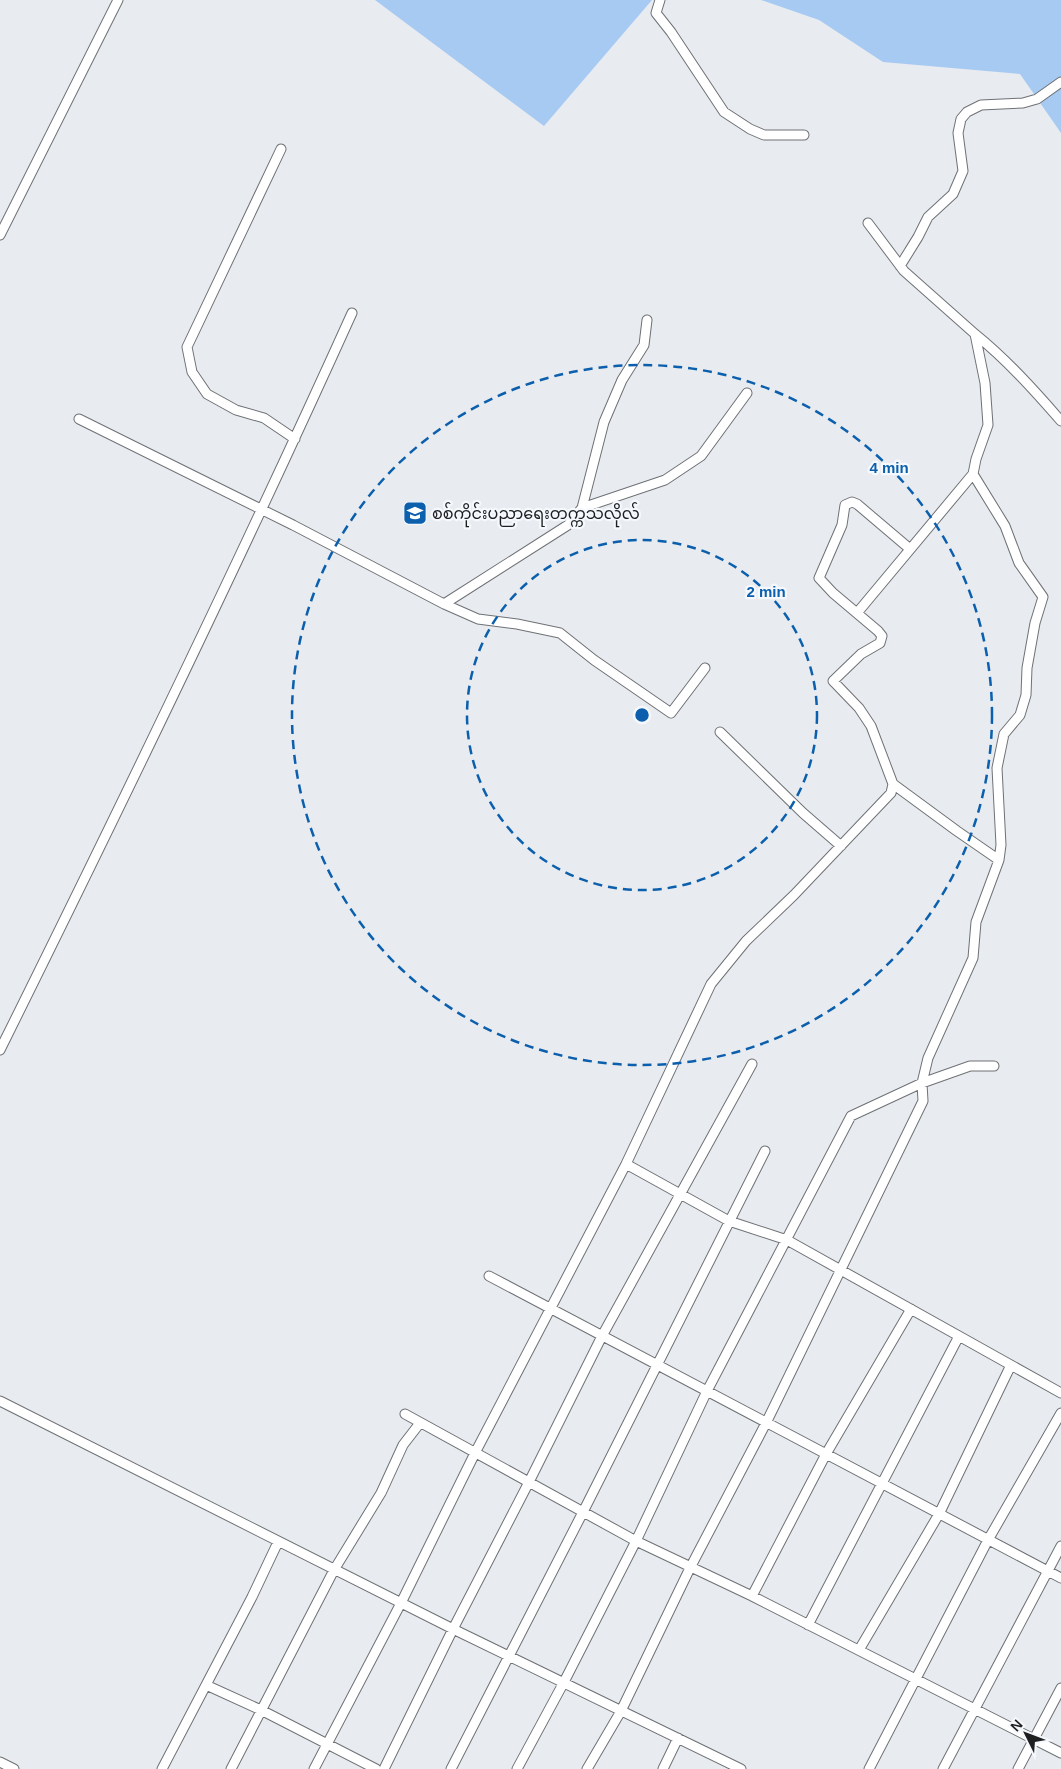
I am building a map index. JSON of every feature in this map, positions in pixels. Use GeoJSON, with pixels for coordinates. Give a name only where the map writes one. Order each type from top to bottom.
{"type":"FeatureCollection","features":[{"type":"Feature","properties":{"kind":"street"},"geometry":{"type":"LineString","coordinates":[[0,235],[118,0]]}},
{"type":"Feature","properties":{"kind":"street"},"geometry":{"type":"LineString","coordinates":[[660,0],[656,13],[671,32],[724,112],[750,129],[764,135],[804,135]]}},
{"type":"Feature","properties":{"kind":"street"},"geometry":{"type":"LineString","coordinates":[[900,266],[928,217],[953,194],[963,171],[958,133],[961,119],[968,112],[981,105],[1022,103],[1036,99],[1061,82]]}},
{"type":"Feature","properties":{"kind":"street"},"geometry":{"type":"LineString","coordinates":[[281,149],[187,347],[192,372],[207,394],[236,410],[264,418],[295,439]]}},
{"type":"Feature","properties":{"kind":"street"},"geometry":{"type":"LineString","coordinates":[[868,223],[900,266],[996,351],[1028,383],[1061,421]]}},
{"type":"Feature","properties":{"kind":"street"},"geometry":{"type":"LineString","coordinates":[[0,1050],[88,873],[295,439],[352,313]]}},
{"type":"Feature","properties":{"kind":"street"},"geometry":{"type":"LineString","coordinates":[[444,604],[568,525],[582,508],[604,422],[622,380],[644,345],[647,320]]}},
{"type":"Feature","properties":{"kind":"street"},"geometry":{"type":"LineString","coordinates":[[857,613],[973,474],[988,424],[985,382],[975,334]]}},
{"type":"Feature","properties":{"kind":"street"},"geometry":{"type":"LineString","coordinates":[[582,508],[665,480],[701,456],[747,392]]}},
{"type":"Feature","properties":{"kind":"street"},"geometry":{"type":"LineString","coordinates":[[79,419],[261,509],[444,604],[478,619],[560,632],[594,660],[671,712],[706,668]]}},
{"type":"Feature","properties":{"kind":"street"},"geometry":{"type":"LineString","coordinates":[[587,1769],[621,1711],[690,1568],[766,1423],[923,1101],[922,1083],[928,1058],[973,958],[976,922],[999,860],[1001,845],[998,768],[1004,734],[1020,714],[1026,695],[1027,668],[1035,623],[1043,597],[1019,563],[1005,526],[973,474]]}},
{"type":"Feature","properties":{"kind":"street"},"geometry":{"type":"LineString","coordinates":[[910,549],[857,504],[852,502],[845,504],[842,525],[819,578],[833,593],[882,636],[880,643],[861,654],[833,682],[859,708],[871,726],[893,784],[999,860]]}},
{"type":"Feature","properties":{"kind":"street"},"geometry":{"type":"LineString","coordinates":[[720,732],[803,813],[841,846]]}},
{"type":"Feature","properties":{"kind":"street"},"geometry":{"type":"LineString","coordinates":[[314,1769],[400,1603],[475,1452],[626,1164],[711,984],[746,941],[794,895],[891,793],[893,784]]}},
{"type":"Feature","properties":{"kind":"street"},"geometry":{"type":"LineString","coordinates":[[384,1769],[602,1336],[752,1064]]}},
{"type":"Feature","properties":{"kind":"street"},"geometry":{"type":"LineString","coordinates":[[517,1769],[636,1541],[707,1391],[851,1116],[922,1083],[970,1066],[994,1066]]}},
{"type":"Feature","properties":{"kind":"street"},"geometry":{"type":"LineString","coordinates":[[451,1769],[658,1365],[765,1151]]}},
{"type":"Feature","properties":{"kind":"street"},"geometry":{"type":"LineString","coordinates":[[626,1164],[729,1221],[787,1240],[1061,1393]]}},
{"type":"Feature","properties":{"kind":"street"},"geometry":{"type":"LineString","coordinates":[[490,1276],[1061,1578]]}},
{"type":"Feature","properties":{"kind":"street"},"geometry":{"type":"LineString","coordinates":[[752,1596],[826,1454],[911,1309]]}},
{"type":"Feature","properties":{"kind":"street"},"geometry":{"type":"LineString","coordinates":[[808,1625],[959,1336]]}},
{"type":"Feature","properties":{"kind":"street"},"geometry":{"type":"LineString","coordinates":[[859,1650],[939,1514],[1012,1365]]}},
{"type":"Feature","properties":{"kind":"street"},"geometry":{"type":"LineString","coordinates":[[0,1402],[400,1603],[738,1768]]}},
{"type":"Feature","properties":{"kind":"street"},"geometry":{"type":"LineString","coordinates":[[869,1769],[988,1540],[1061,1413]]}},
{"type":"Feature","properties":{"kind":"street"},"geometry":{"type":"LineString","coordinates":[[405,1414],[636,1541],[752,1596],[1061,1753]]}},
{"type":"Feature","properties":{"kind":"street"},"geometry":{"type":"LineString","coordinates":[[231,1769],[334,1570],[380,1493],[403,1445],[420,1423]]}},
{"type":"Feature","properties":{"kind":"street"},"geometry":{"type":"LineString","coordinates":[[162,1769],[252,1597],[278,1542]]}},
{"type":"Feature","properties":{"kind":"street"},"geometry":{"type":"LineString","coordinates":[[943,1769],[1061,1546]]}},
{"type":"Feature","properties":{"kind":"street"},"geometry":{"type":"LineString","coordinates":[[206,1685],[261,1710],[376,1769]]}},
{"type":"Feature","properties":{"kind":"street"},"geometry":{"type":"LineString","coordinates":[[1018,1769],[1061,1688]]}},
{"type":"Feature","properties":{"kind":"street"},"geometry":{"type":"LineString","coordinates":[[663,1769],[678,1738]]}},
{"type":"Feature","properties":{"kind":"street"},"geometry":{"type":"LineString","coordinates":[[0,1762],[14,1769]]}},
{"type":"Feature","properties":{"kind":"shaded area"},"geometry":{"type":"Polygon","coordinates":[[[375,0],[652,0],[544,126],[375,0]]]}},
{"type":"Feature","properties":{"kind":"shaded area"},"geometry":{"type":"Polygon","coordinates":[[[761,0],[1061,0],[1061,133],[1020,74],[883,62],[819,20],[761,0]]]}},
{"type":"Feature","properties":{"kind":"place","name":"စစ်ကိုင်းပညာရေးတက္ကသလိုလ်"},"geometry":{"type":"Point","coordinates":[415,513]}}]}
